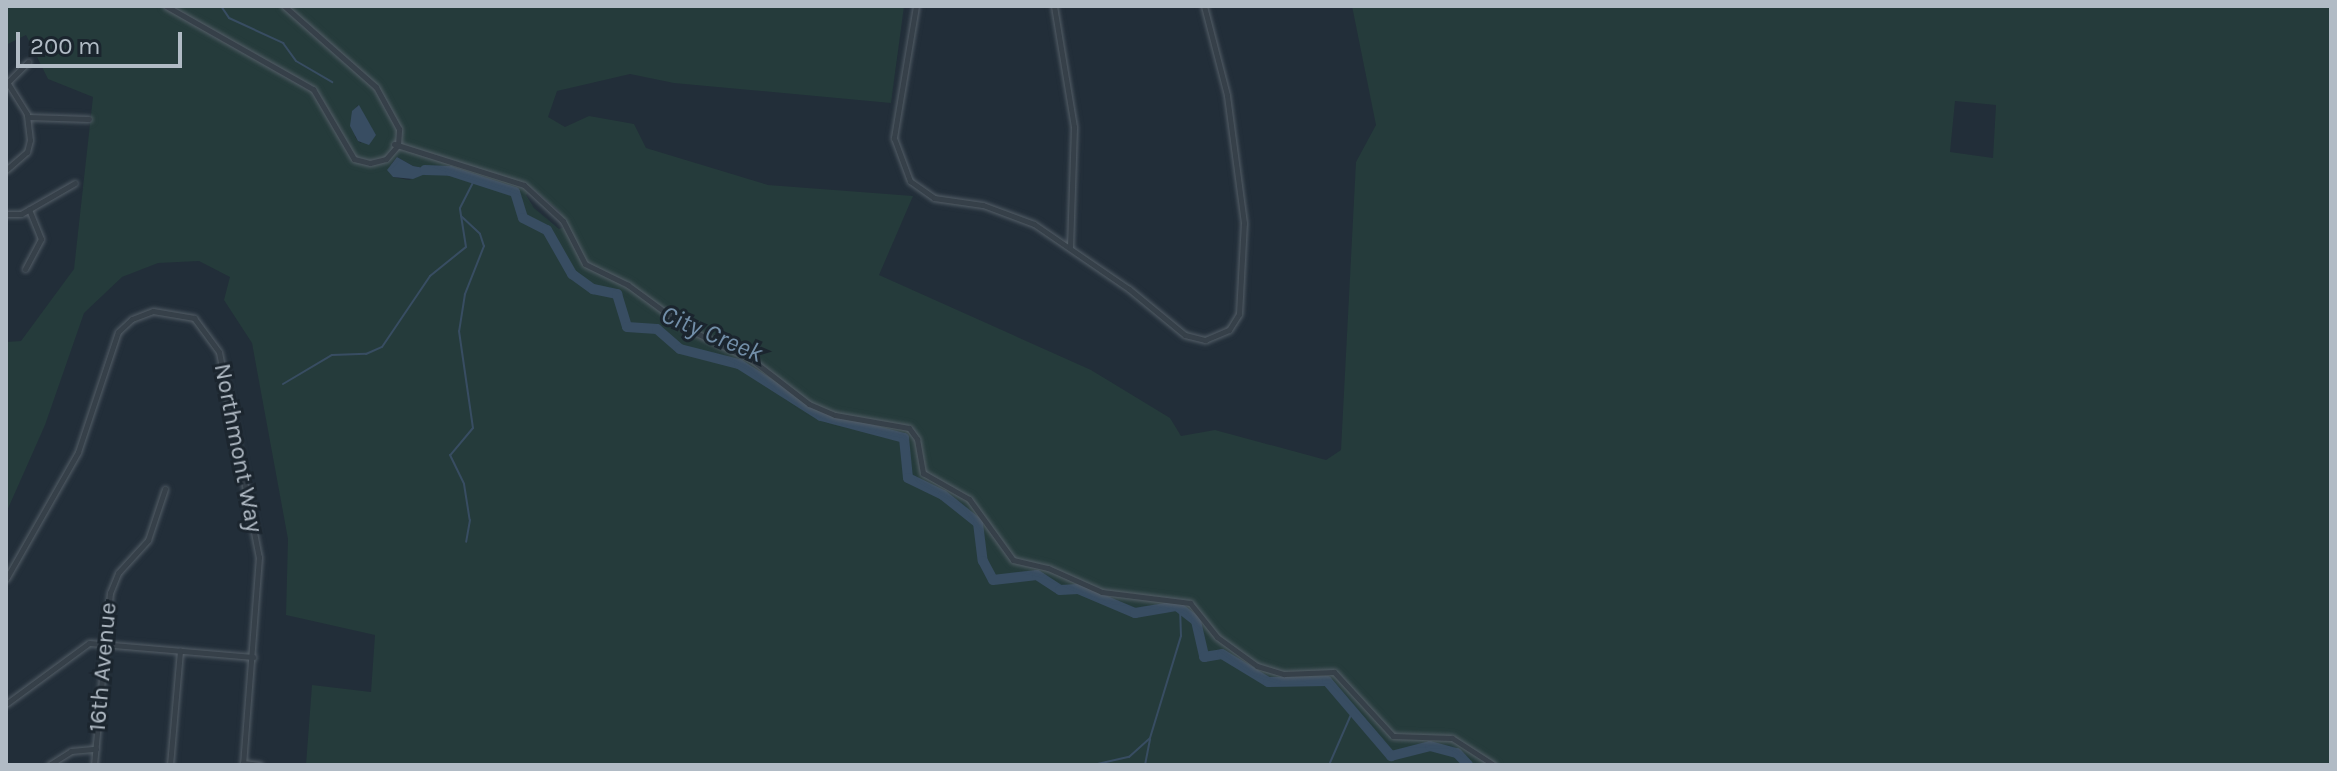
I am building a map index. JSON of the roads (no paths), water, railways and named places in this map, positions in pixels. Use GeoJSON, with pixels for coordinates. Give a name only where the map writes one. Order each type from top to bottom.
{"type":"FeatureCollection","features":[{"type":"Feature","properties":{"kind":"street"},"geometry":{"type":"LineString","coordinates":[[166,6],[313,89],[354,159],[382,161],[396,144],[396,119],[372,81],[284,6]]}},
{"type":"Feature","properties":{"kind":"street"},"geometry":{"type":"LineString","coordinates":[[916,6],[895,130],[903,172],[934,198],[1011,214],[1070,247],[1185,335],[1205,340],[1222,334],[1239,314],[1244,223],[1238,153],[1204,6]]}},
{"type":"Feature","properties":{"kind":"street"},"geometry":{"type":"LineString","coordinates":[[1054,6],[1074,127],[1070,247]]}},
{"type":"Feature","properties":{"kind":"street"},"geometry":{"type":"LineString","coordinates":[[6,170],[28,150],[28,117],[7,83],[28,62]]}},
{"type":"Feature","properties":{"kind":"street"},"geometry":{"type":"LineString","coordinates":[[28,117],[89,119]]}},
{"type":"Feature","properties":{"kind":"street"},"geometry":{"type":"LineString","coordinates":[[396,144],[524,185],[563,221],[585,264],[628,285],[688,329],[752,360],[809,404],[835,415],[909,428],[917,439],[923,473],[969,499],[1013,560],[1048,568],[1102,592],[1190,603],[1217,637],[1257,666],[1284,674],[1334,672],[1393,736],[1452,738],[1494,765]]}},
{"type":"Feature","properties":{"kind":"street"},"geometry":{"type":"LineString","coordinates":[[6,214],[29,209],[75,183]]}},
{"type":"Feature","properties":{"kind":"street"},"geometry":{"type":"LineString","coordinates":[[25,269],[41,239],[29,209]]}},
{"type":"Feature","properties":{"kind":"street","name":"Northmont Way"},"geometry":{"type":"LineString","coordinates":[[6,579],[78,452],[112,342],[128,322],[146,312],[174,311],[199,322],[217,346],[259,557],[243,764]]}},
{"type":"Feature","properties":{"kind":"street","name":"16th Avenue"},"geometry":{"type":"LineString","coordinates":[[94,765],[112,586],[148,540],[165,489]]}},
{"type":"Feature","properties":{"kind":"street"},"geometry":{"type":"LineString","coordinates":[[6,704],[79,648],[105,643],[253,657]]}},
{"type":"Feature","properties":{"kind":"street"},"geometry":{"type":"LineString","coordinates":[[170,765],[180,650]]}},
{"type":"Feature","properties":{"kind":"street"},"geometry":{"type":"LineString","coordinates":[[49,765],[71,751],[96,749]]}},
{"type":"Feature","properties":{"kind":"street"},"geometry":{"type":"LineString","coordinates":[[243,764],[260,765]]}},
{"type":"Feature","properties":{"kind":"water"},"geometry":{"type":"Polygon","coordinates":[[[359,105],[376,135],[369,145],[358,141],[350,126],[352,111],[359,105]]]}},
{"type":"Feature","properties":{"kind":"water"},"geometry":{"type":"Polygon","coordinates":[[[397,157],[413,166],[435,170],[413,179],[393,177],[387,170],[397,157]]]}},
{"type":"Feature","properties":{"kind":"waterway","name":"City Creek"},"geometry":{"type":"LineString","coordinates":[[221,6],[229,18],[283,43],[296,61],[332,82]]}},
{"type":"Feature","properties":{"kind":"waterway","name":"City Creek"},"geometry":{"type":"LineString","coordinates":[[425,170],[450,171],[515,192],[523,218],[547,230],[572,274],[593,289],[617,294],[627,327],[657,329],[680,349],[739,364],[821,416],[904,438],[908,478],[943,495],[978,523],[983,561],[993,580],[1037,575],[1060,590],[1078,589],[1135,613],[1177,606],[1196,621],[1204,657],[1222,654],[1268,682],[1327,681],[1391,756],[1430,746],[1457,753],[1468,765]]}},
{"type":"Feature","properties":{"kind":"waterway"},"geometry":{"type":"LineString","coordinates":[[283,384],[332,355],[366,354],[382,347],[430,276],[466,247],[460,208],[475,178]]}},
{"type":"Feature","properties":{"kind":"waterway"},"geometry":{"type":"LineString","coordinates":[[461,216],[480,234],[484,246],[465,294],[459,331],[473,428],[450,455],[464,484],[470,520],[466,542]]}},
{"type":"Feature","properties":{"kind":"waterway"},"geometry":{"type":"LineString","coordinates":[[1093,765],[1129,757],[1150,738],[1181,636],[1180,608]]}},
{"type":"Feature","properties":{"kind":"waterway"},"geometry":{"type":"LineString","coordinates":[[1329,765],[1353,710]]}},
{"type":"Feature","properties":{"kind":"waterway"},"geometry":{"type":"LineString","coordinates":[[1145,765],[1150,739]]}}]}
